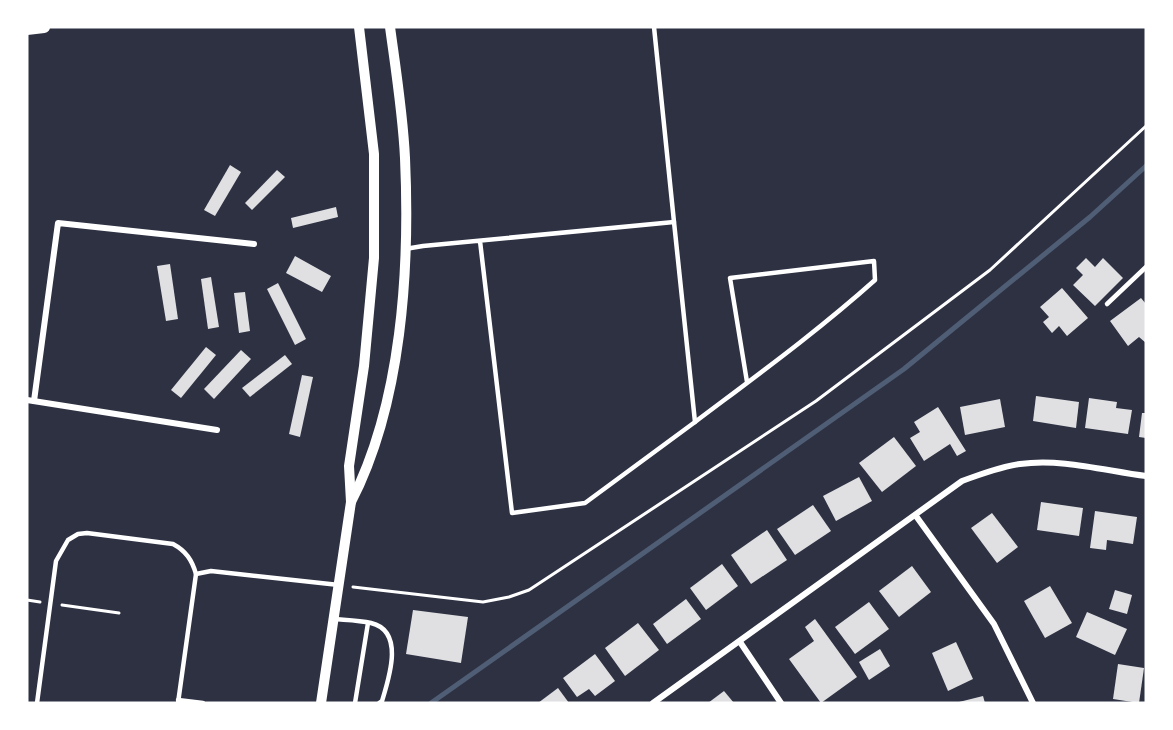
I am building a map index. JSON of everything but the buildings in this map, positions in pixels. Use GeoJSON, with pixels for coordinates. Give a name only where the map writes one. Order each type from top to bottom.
{"type":"FeatureCollection","features":[{"type":"Feature","properties":{"kind":"main road"},"geometry":{"type":"LineString","coordinates":[[27,29],[44,27]]}},
{"type":"Feature","properties":{"kind":"street"},"geometry":{"type":"LineString","coordinates":[[321,703],[351,502],[349,466],[370,315],[376,223],[374,154],[359,27]]}},
{"type":"Feature","properties":{"kind":"street"},"geometry":{"type":"LineString","coordinates":[[351,502],[366,471],[391,379],[399,330],[405,249],[405,157],[390,27]]}},
{"type":"Feature","properties":{"kind":"street"},"geometry":{"type":"LineString","coordinates":[[217,430],[30,401],[58,223],[254,244]]}},
{"type":"Feature","properties":{"kind":"street"},"geometry":{"type":"LineString","coordinates":[[653,703],[962,481],[1023,464],[1055,464],[1146,476]]}},
{"type":"Feature","properties":{"kind":"street"},"geometry":{"type":"LineString","coordinates":[[916,516],[994,624],[1033,703]]}},
{"type":"Feature","properties":{"kind":"street"},"geometry":{"type":"LineString","coordinates":[[740,642],[781,703]]}},
{"type":"Feature","properties":{"kind":"lane"},"geometry":{"type":"LineString","coordinates":[[654,27],[695,422]]}},
{"type":"Feature","properties":{"kind":"lane"},"geometry":{"type":"LineString","coordinates":[[405,249],[674,222]]}},
{"type":"Feature","properties":{"kind":"lane"},"geometry":{"type":"LineString","coordinates":[[480,241],[512,513],[585,502],[695,422],[845,307],[875,280],[874,261],[730,278],[747,382]]}},
{"type":"Feature","properties":{"kind":"lane"},"geometry":{"type":"LineString","coordinates":[[1107,304],[1146,267]]}},
{"type":"Feature","properties":{"kind":"lane"},"geometry":{"type":"LineString","coordinates":[[37,703],[58,555],[68,540],[78,534],[173,544],[193,562],[196,574],[178,701],[203,703]]}},
{"type":"Feature","properties":{"kind":"lane"},"geometry":{"type":"LineString","coordinates":[[196,574],[211,571],[339,585]]}},
{"type":"Feature","properties":{"kind":"lane"},"geometry":{"type":"LineString","coordinates":[[334,619],[368,623],[383,628],[390,639],[391,669],[382,701],[379,703]]}},
{"type":"Feature","properties":{"kind":"lane"},"geometry":{"type":"LineString","coordinates":[[355,703],[368,623]]}},
{"type":"Feature","properties":{"kind":"path"},"geometry":{"type":"LineString","coordinates":[[339,585],[483,602],[529,590],[816,401],[955,297],[990,270],[1146,126]]}},
{"type":"Feature","properties":{"kind":"path"},"geometry":{"type":"LineString","coordinates":[[27,600],[119,613]]}},
{"type":"Feature","properties":{"kind":"waterway"},"geometry":{"type":"LineString","coordinates":[[431,703],[904,369],[1090,217],[1146,166]]}}]}
